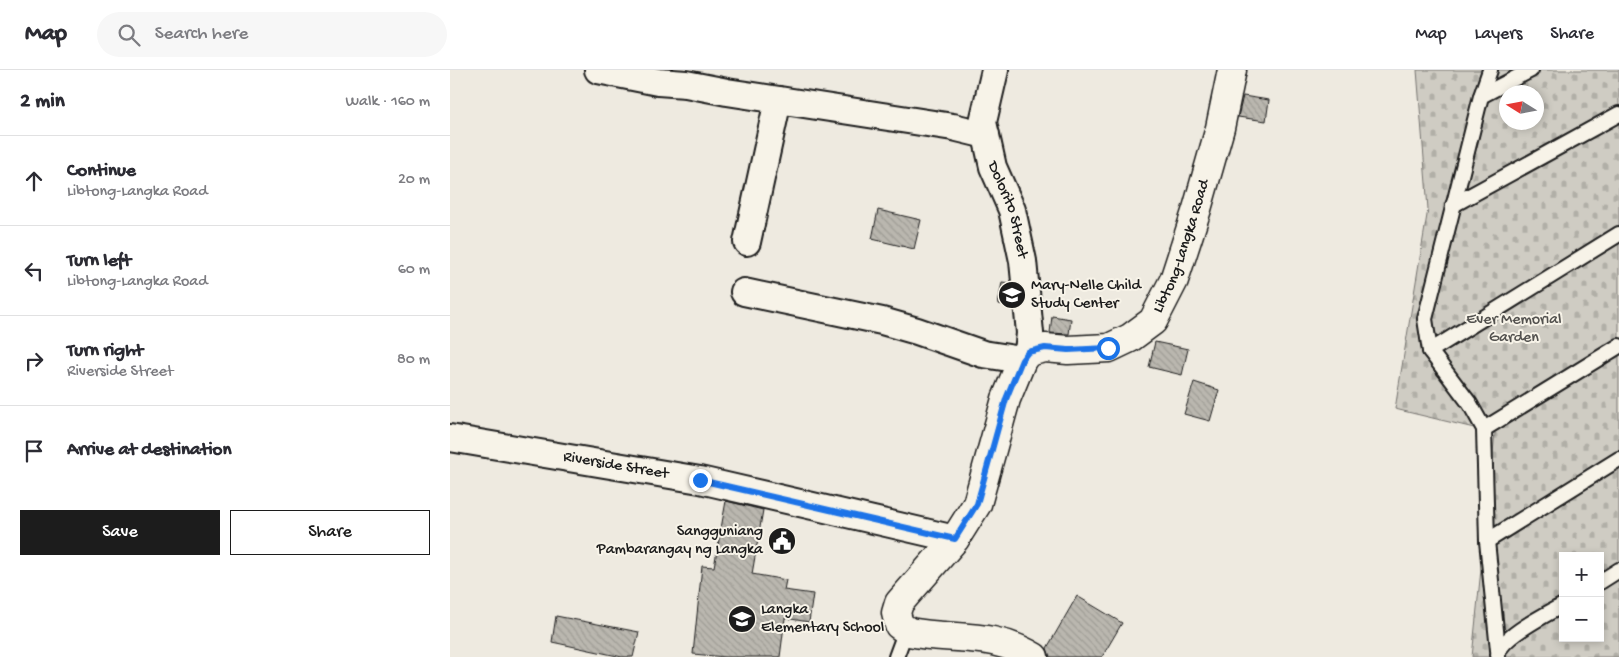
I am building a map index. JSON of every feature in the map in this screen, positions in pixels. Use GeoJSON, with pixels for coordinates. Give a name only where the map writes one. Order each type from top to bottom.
{"type":"FeatureCollection","features":[{"type":"Feature","properties":{"kind":"main road","name":"Libtong-Langka Road"},"geometry":{"type":"LineString","coordinates":[[1025,356],[1045,348],[1068,350],[1108,348],[1130,338],[1153,322],[1174,280],[1197,209],[1220,128],[1232,70]]}},
{"type":"Feature","properties":{"kind":"main road"},"geometry":{"type":"LineString","coordinates":[[1025,356],[1006,399],[977,504],[955,539],[899,603],[896,613],[899,625],[906,630],[920,634],[985,638],[1018,648],[1034,657]]}},
{"type":"Feature","properties":{"kind":"street"},"geometry":{"type":"LineString","coordinates":[[598,70],[658,82],[686,84],[944,126],[986,135]]}},
{"type":"Feature","properties":{"kind":"street","name":"Dolorito Street"},"geometry":{"type":"LineString","coordinates":[[995,70],[983,122],[993,167],[1012,210],[1023,261],[1030,333],[1025,356]]}},
{"type":"Feature","properties":{"kind":"street"},"geometry":{"type":"LineString","coordinates":[[747,242],[778,100]]}},
{"type":"Feature","properties":{"kind":"street"},"geometry":{"type":"LineString","coordinates":[[744,292],[882,321],[982,354],[1025,356]]}},
{"type":"Feature","properties":{"kind":"street","name":"Riverside Street"},"geometry":{"type":"LineString","coordinates":[[450,438],[700,480],[955,539]]}},
{"type":"Feature","properties":{"kind":"lane"},"geometry":{"type":"LineString","coordinates":[[1490,70],[1481,96],[1425,320],[1430,350],[1470,404],[1484,429],[1487,541],[1498,654]]}},
{"type":"Feature","properties":{"kind":"lane"},"geometry":{"type":"LineString","coordinates":[[1481,96],[1531,70]]}},
{"type":"Feature","properties":{"kind":"lane"},"geometry":{"type":"LineString","coordinates":[[1453,205],[1619,114]]}},
{"type":"Feature","properties":{"kind":"lane"},"geometry":{"type":"LineString","coordinates":[[1430,350],[1619,234]]}},
{"type":"Feature","properties":{"kind":"lane"},"geometry":{"type":"LineString","coordinates":[[1484,429],[1619,346]]}},
{"type":"Feature","properties":{"kind":"lane"},"geometry":{"type":"LineString","coordinates":[[1487,541],[1619,459]]}},
{"type":"Feature","properties":{"kind":"lane"},"geometry":{"type":"LineString","coordinates":[[1604,579],[1619,570]]}},
{"type":"Feature","properties":{"kind":"lane"},"geometry":{"type":"LineString","coordinates":[[1498,654],[1508,638],[1559,607]]}},
{"type":"Feature","properties":{"kind":"lane"},"geometry":{"type":"LineString","coordinates":[[896,657],[906,630]]}},
{"type":"Feature","properties":{"kind":"green space","name":"Ever Memorial Garden"},"geometry":{"type":"Polygon","coordinates":[[[1417,70],[1619,70],[1619,657],[1472,657],[1495,433],[1395,409],[1428,209],[1417,70]]]}},
{"type":"Feature","properties":{"kind":"building"},"geometry":{"type":"Polygon","coordinates":[[[1243,96],[1269,100],[1266,121],[1238,117],[1243,96]]]}},
{"type":"Feature","properties":{"kind":"building"},"geometry":{"type":"Polygon","coordinates":[[[878,210],[921,220],[914,249],[872,239],[878,210]]]}},
{"type":"Feature","properties":{"kind":"building"},"geometry":{"type":"Polygon","coordinates":[[[1002,282],[1010,283],[1012,306],[998,304],[1002,282]]]}},
{"type":"Feature","properties":{"kind":"building"},"geometry":{"type":"Polygon","coordinates":[[[1052,316],[1071,319],[1069,334],[1050,333],[1052,316]]]}},
{"type":"Feature","properties":{"kind":"building"},"geometry":{"type":"Polygon","coordinates":[[[1155,342],[1188,349],[1182,375],[1149,367],[1155,342]]]}},
{"type":"Feature","properties":{"kind":"building"},"geometry":{"type":"Polygon","coordinates":[[[1194,382],[1219,390],[1210,421],[1184,414],[1194,382]]]}},
{"type":"Feature","properties":{"kind":"building"},"geometry":{"type":"Polygon","coordinates":[[[726,501],[763,510],[752,574],[786,580],[784,590],[813,594],[809,622],[785,618],[780,657],[725,657],[693,654],[702,566],[714,567],[726,501]]]}},
{"type":"Feature","properties":{"kind":"building"},"geometry":{"type":"Polygon","coordinates":[[[1077,596],[1122,623],[1102,657],[1050,657],[1047,648],[1077,596]]]}},
{"type":"Feature","properties":{"kind":"building"},"geometry":{"type":"Polygon","coordinates":[[[556,616],[639,632],[633,657],[622,657],[552,642],[556,616]]]}},
{"type":"Feature","properties":{"kind":"place","name":"Mary-Nelle Child Study Center"},"geometry":{"type":"Point","coordinates":[1012,295]}},
{"type":"Feature","properties":{"kind":"place","name":"Sangguniang Pambarangay ng Langka"},"geometry":{"type":"Point","coordinates":[782,541]}},
{"type":"Feature","properties":{"kind":"place","name":"Langka Elementary School"},"geometry":{"type":"Point","coordinates":[742,619]}},
{"type":"Feature","properties":{"kind":"route"},"geometry":{"type":"LineString","coordinates":[[700,480],[955,539],[977,504],[1006,399],[1022,360],[1028,352],[1045,348],[1068,350],[1108,348]]}}]}
